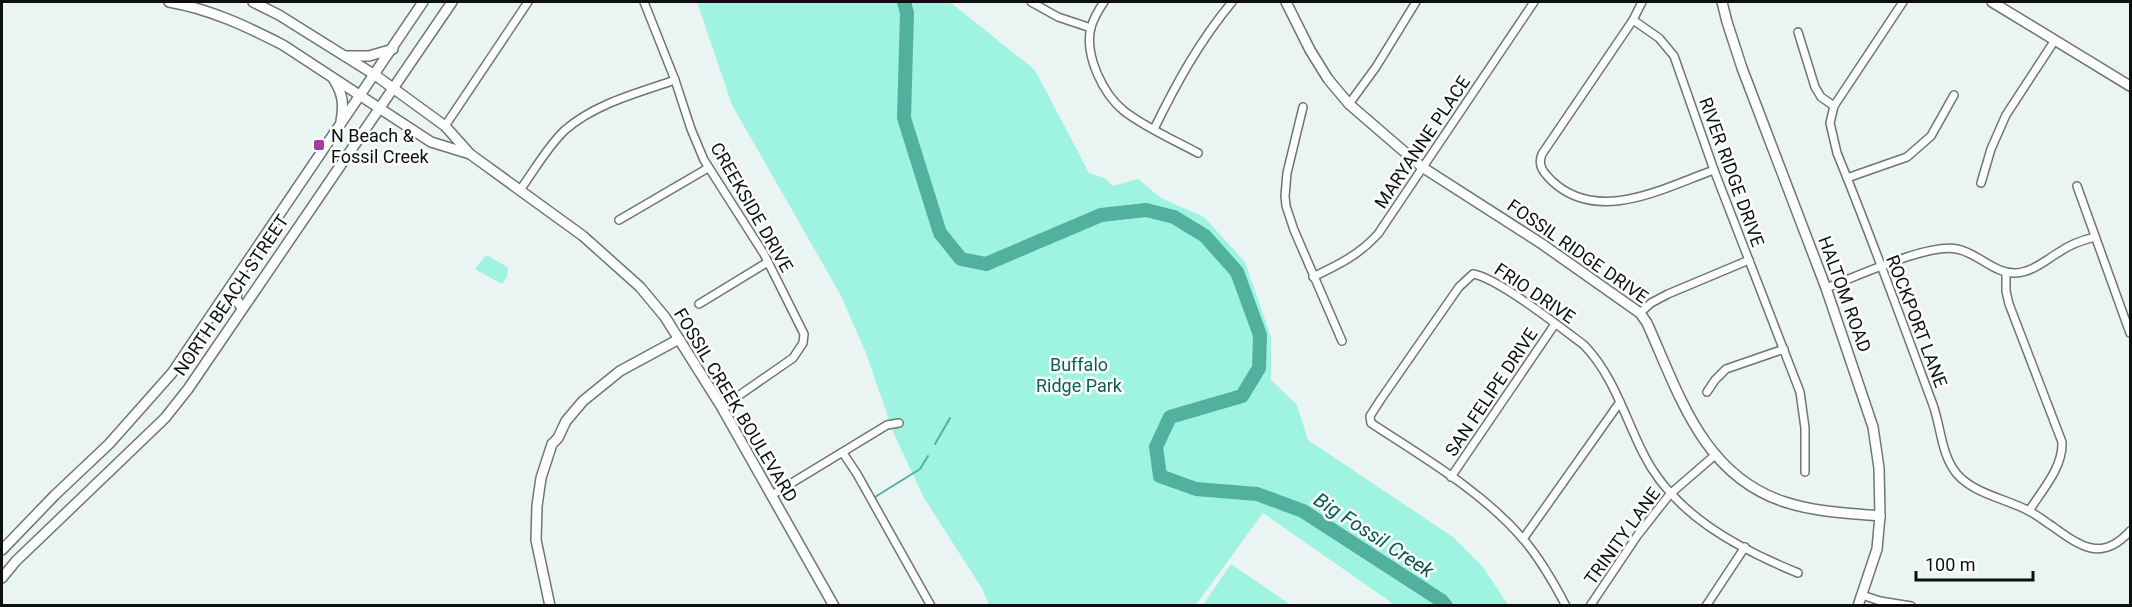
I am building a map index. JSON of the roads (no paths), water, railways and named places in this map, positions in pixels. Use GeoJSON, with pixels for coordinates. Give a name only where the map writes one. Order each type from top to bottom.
{"type":"FeatureCollection","features":[{"type":"Feature","properties":{"kind":"main road","name":"FOSSIL CREEK BOULEVARD"},"geometry":{"type":"LineString","coordinates":[[169,2],[231,19],[283,45],[431,142],[470,154]]}},
{"type":"Feature","properties":{"kind":"main road","name":"FOSSIL CREEK BOULEVARD"},"geometry":{"type":"LineString","coordinates":[[253,2],[375,75],[445,126],[470,154],[584,236],[646,294],[665,317],[721,406],[834,606]]}},
{"type":"Feature","properties":{"kind":"main road","name":"NORTH BEACH STREET"},"geometry":{"type":"LineString","coordinates":[[2,550],[109,444],[172,374],[423,2]]}},
{"type":"Feature","properties":{"kind":"main road","name":"NORTH BEACH STREET"},"geometry":{"type":"LineString","coordinates":[[2,578],[165,418],[188,388],[452,2]]}},
{"type":"Feature","properties":{"kind":"main road","name":"FOSSIL RIDGE DRIVE"},"geometry":{"type":"LineString","coordinates":[[1286,2],[1310,50],[1328,79],[1349,104],[1422,167],[1542,244],[1640,313],[1647,323],[1691,420],[1714,456],[1743,480],[1768,496],[1799,506],[1880,516]]}},
{"type":"Feature","properties":{"kind":"main road","name":"HALTOM ROAD"},"geometry":{"type":"LineString","coordinates":[[1722,2],[1726,22],[1742,68],[1826,288],[1873,427],[1879,468],[1880,516],[1877,549],[1858,606]]}},
{"type":"Feature","properties":{"kind":"main road"},"geometry":{"type":"LineString","coordinates":[[1992,2],[2130,86]]}},
{"type":"Feature","properties":{"kind":"main road"},"geometry":{"type":"LineString","coordinates":[[344,56],[369,56],[393,49]]}},
{"type":"Feature","properties":{"kind":"main road"},"geometry":{"type":"LineString","coordinates":[[330,76],[339,88],[343,100],[341,124]]}},
{"type":"Feature","properties":{"kind":"main road"},"geometry":{"type":"LineString","coordinates":[[240,273],[236,299],[242,308]]}},
{"type":"Feature","properties":{"kind":"main road"},"geometry":{"type":"LineString","coordinates":[[549,606],[536,540],[541,478],[552,444],[558,438],[566,421],[583,400],[620,371],[679,339]]}},
{"type":"Feature","properties":{"kind":"main road"},"geometry":{"type":"LineString","coordinates":[[2,555],[12,566]]}},
{"type":"Feature","properties":{"kind":"street"},"geometry":{"type":"LineString","coordinates":[[445,126],[528,2]]}},
{"type":"Feature","properties":{"kind":"street","name":"CREEKSIDE DRIVE"},"geometry":{"type":"LineString","coordinates":[[644,2],[675,80],[691,129],[708,168],[768,262],[804,334],[803,343],[797,354],[721,406]]}},
{"type":"Feature","properties":{"kind":"street"},"geometry":{"type":"LineString","coordinates":[[1031,2],[1058,17],[1091,28]]}},
{"type":"Feature","properties":{"kind":"street"},"geometry":{"type":"LineString","coordinates":[[1104,2],[1091,28],[1091,46],[1095,66],[1107,92],[1125,111],[1198,153]]}},
{"type":"Feature","properties":{"kind":"street"},"geometry":{"type":"LineString","coordinates":[[1154,129],[1180,76],[1210,28],[1232,2]]}},
{"type":"Feature","properties":{"kind":"street"},"geometry":{"type":"LineString","coordinates":[[1349,104],[1376,67],[1416,2]]}},
{"type":"Feature","properties":{"kind":"street","name":"MARYANNE PLACE"},"geometry":{"type":"LineString","coordinates":[[1313,277],[1349,260],[1368,245],[1401,201],[1534,2]]}},
{"type":"Feature","properties":{"kind":"street"},"geometry":{"type":"LineString","coordinates":[[1642,2],[1633,20],[1542,154],[1540,167],[1555,184],[1572,194],[1607,202],[1633,199],[1714,170]]}},
{"type":"Feature","properties":{"kind":"street"},"geometry":{"type":"LineString","coordinates":[[1798,32],[1815,87],[1821,97],[1834,106],[1903,2]]}},
{"type":"Feature","properties":{"kind":"street","name":"RIVER RIDGE DRIVE"},"geometry":{"type":"LineString","coordinates":[[1633,20],[1659,38],[1674,56],[1714,170],[1800,392],[1804,409],[1805,472]]}},
{"type":"Feature","properties":{"kind":"street"},"geometry":{"type":"LineString","coordinates":[[1981,183],[1991,148],[2006,115],[2055,40]]}},
{"type":"Feature","properties":{"kind":"street"},"geometry":{"type":"LineString","coordinates":[[520,190],[555,142],[586,114],[604,105],[675,80]]}},
{"type":"Feature","properties":{"kind":"street"},"geometry":{"type":"LineString","coordinates":[[1847,178],[1907,157],[1931,136],[1954,95]]}},
{"type":"Feature","properties":{"kind":"street","name":"ROCKPORT LANE"},"geometry":{"type":"LineString","coordinates":[[1834,106],[1830,123],[1833,139],[1934,409],[1949,461],[1957,474],[1966,482],[2029,511],[2086,548],[2112,547],[2121,542],[2130,531]]}},
{"type":"Feature","properties":{"kind":"street"},"geometry":{"type":"LineString","coordinates":[[1303,107],[1287,173],[1285,196],[1294,230],[1341,341]]}},
{"type":"Feature","properties":{"kind":"street"},"geometry":{"type":"LineString","coordinates":[[619,220],[708,168]]}},
{"type":"Feature","properties":{"kind":"street"},"geometry":{"type":"LineString","coordinates":[[2077,186],[2130,333]]}},
{"type":"Feature","properties":{"kind":"street"},"geometry":{"type":"LineString","coordinates":[[1826,288],[1932,249],[1948,248],[1971,253],[2006,272],[2027,271],[2062,250],[2095,237]]}},
{"type":"Feature","properties":{"kind":"street"},"geometry":{"type":"LineString","coordinates":[[1640,313],[1668,294],[1749,260]]}},
{"type":"Feature","properties":{"kind":"street"},"geometry":{"type":"LineString","coordinates":[[699,304],[768,262]]}},
{"type":"Feature","properties":{"kind":"street"},"geometry":{"type":"LineString","coordinates":[[2006,272],[2006,291],[2010,304],[2062,442],[2057,467],[2029,511]]}},
{"type":"Feature","properties":{"kind":"street","name":"FRIO DRIVE"},"geometry":{"type":"LineString","coordinates":[[1451,477],[1371,423],[1370,416],[1459,287],[1473,274],[1497,284],[1584,345],[1593,354],[1611,381],[1651,469],[1670,494],[1702,522],[1770,561],[1798,573]]}},
{"type":"Feature","properties":{"kind":"street","name":"SAN FELIPE DRIVE"},"geometry":{"type":"LineString","coordinates":[[1451,477],[1555,324]]}},
{"type":"Feature","properties":{"kind":"street"},"geometry":{"type":"LineString","coordinates":[[1707,392],[1714,380],[1726,369],[1784,349]]}},
{"type":"Feature","properties":{"kind":"street"},"geometry":{"type":"LineString","coordinates":[[1523,539],[1620,402]]}},
{"type":"Feature","properties":{"kind":"street"},"geometry":{"type":"LineString","coordinates":[[772,495],[887,425],[898,423]]}},
{"type":"Feature","properties":{"kind":"street"},"geometry":{"type":"LineString","coordinates":[[843,453],[931,606]]}},
{"type":"Feature","properties":{"kind":"street","name":"TRINITY LANE"},"geometry":{"type":"LineString","coordinates":[[1590,606],[1637,536],[1670,494],[1714,456]]}},
{"type":"Feature","properties":{"kind":"street"},"geometry":{"type":"LineString","coordinates":[[1451,477],[1484,501],[1523,539],[1566,606]]}},
{"type":"Feature","properties":{"kind":"street"},"geometry":{"type":"LineString","coordinates":[[1706,606],[1745,547]]}},
{"type":"Feature","properties":{"kind":"street"},"geometry":{"type":"LineString","coordinates":[[1862,595],[1880,601],[1911,606]]}},
{"type":"Feature","properties":{"kind":"waterway","name":"Big Fossil Creek"},"geometry":{"type":"LineString","coordinates":[[904,2],[907,13],[904,118],[940,233],[961,259],[986,264],[1101,215],[1146,210],[1174,217],[1205,236],[1237,272],[1260,335],[1259,368],[1242,396],[1170,417],[1156,447],[1160,476],[1196,489],[1257,494],[1303,511],[1442,601],[1446,606]]}},
{"type":"Feature","properties":{"kind":"waterway"},"geometry":{"type":"LineString","coordinates":[[935,444],[950,418]]}},
{"type":"Feature","properties":{"kind":"waterway"},"geometry":{"type":"LineString","coordinates":[[875,497],[920,469],[928,456]]}},
{"type":"Feature","properties":{"kind":"place","name":"N Beach & Fossil Creek"},"geometry":{"type":"Point","coordinates":[319,145]}},
{"type":"Feature","properties":{"kind":"park label","name":"Buffalo Ridge Park"},"geometry":{"type":"Point","coordinates":[1079,374]}}]}
